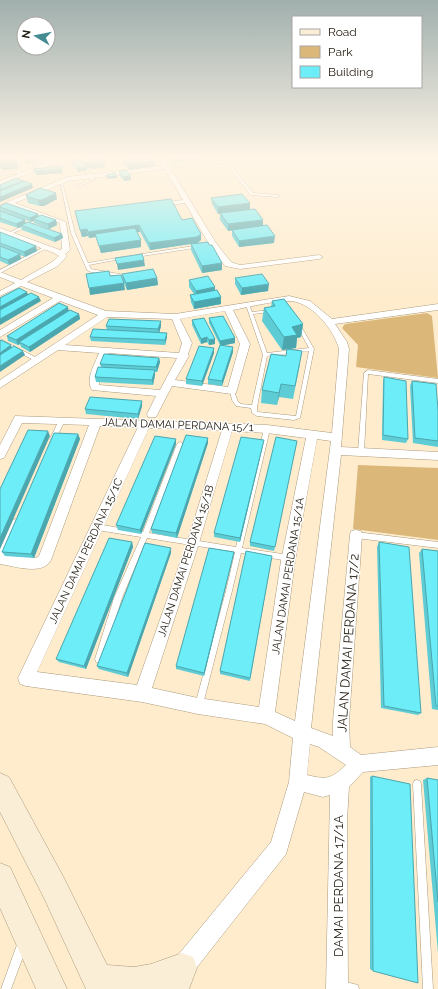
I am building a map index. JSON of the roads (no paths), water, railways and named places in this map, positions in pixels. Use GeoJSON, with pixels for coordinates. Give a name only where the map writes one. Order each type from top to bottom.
{"type":"FeatureCollection","features":[{"type":"Feature","properties":{"kind":"main road"},"geometry":{"type":"LineString","coordinates":[[0,786],[54,888],[100,985],[151,979],[178,978]]}},
{"type":"Feature","properties":{"kind":"main road"},"geometry":{"type":"LineString","coordinates":[[0,877],[52,989]]}},
{"type":"Feature","properties":{"kind":"street"},"geometry":{"type":"LineString","coordinates":[[0,294],[55,264],[66,250],[63,222],[11,204]]}},
{"type":"Feature","properties":{"kind":"street"},"geometry":{"type":"LineString","coordinates":[[149,206],[163,204]]}},
{"type":"Feature","properties":{"kind":"street"},"geometry":{"type":"LineString","coordinates":[[189,204],[213,244],[228,264],[240,266],[319,257]]}},
{"type":"Feature","properties":{"kind":"street"},"geometry":{"type":"LineString","coordinates":[[0,230],[62,254]]}},
{"type":"Feature","properties":{"kind":"street"},"geometry":{"type":"LineString","coordinates":[[0,273],[20,283],[105,314],[175,317],[289,298],[307,303],[330,322],[342,342],[344,349],[336,444],[302,734],[298,782],[293,802],[279,847],[178,978],[161,989]]}},
{"type":"Feature","properties":{"kind":"street"},"geometry":{"type":"LineString","coordinates":[[0,334],[59,298]]}},
{"type":"Feature","properties":{"kind":"street"},"geometry":{"type":"LineString","coordinates":[[330,322],[438,307]]}},
{"type":"Feature","properties":{"kind":"street"},"geometry":{"type":"LineString","coordinates":[[168,382],[232,390],[245,344],[228,309]]}},
{"type":"Feature","properties":{"kind":"street"},"geometry":{"type":"LineString","coordinates":[[0,385],[105,314]]}},
{"type":"Feature","properties":{"kind":"street"},"geometry":{"type":"LineString","coordinates":[[56,347],[184,356],[187,344],[175,317]]}},
{"type":"Feature","properties":{"kind":"street"},"geometry":{"type":"LineString","coordinates":[[105,350],[94,380],[96,388],[100,390],[162,393]]}},
{"type":"Feature","properties":{"kind":"street","name":"JALAN DAMAI PERDANA 15/1C"},"geometry":{"type":"LineString","coordinates":[[142,694],[26,678],[148,419],[184,356]]}},
{"type":"Feature","properties":{"kind":"street","name":"JALAN DAMAI PERDANA 15/1"},"geometry":{"type":"LineString","coordinates":[[0,455],[19,419],[96,422],[148,419],[228,427],[267,429],[312,436],[361,452],[438,456]]}},
{"type":"Feature","properties":{"kind":"street"},"geometry":{"type":"LineString","coordinates":[[0,557],[38,564],[44,560],[96,422]]}},
{"type":"Feature","properties":{"kind":"street","name":"JALAN DAMAI PERDANA 15/1B"},"geometry":{"type":"LineString","coordinates":[[142,694],[193,543],[228,427]]}},
{"type":"Feature","properties":{"kind":"street","name":"JALAN DAMAI PERDANA 15/1A"},"geometry":{"type":"LineString","coordinates":[[266,716],[289,558],[312,436]]}},
{"type":"Feature","properties":{"kind":"street","name":"JALAN DAMAI PERDANA 17/2"},"geometry":{"type":"LineString","coordinates":[[342,750],[341,721],[356,534]]}},
{"type":"Feature","properties":{"kind":"street"},"geometry":{"type":"LineString","coordinates":[[142,694],[198,706],[266,716],[302,734],[323,740],[342,750],[359,764]]}},
{"type":"Feature","properties":{"kind":"street"},"geometry":{"type":"LineString","coordinates":[[298,782],[323,788],[340,783],[359,764],[438,756]]}},
{"type":"Feature","properties":{"kind":"street","name":"DAMAI PERDANA 17/1A"},"geometry":{"type":"LineString","coordinates":[[340,783],[338,820],[343,988]]}},
{"type":"Feature","properties":{"kind":"lane"},"geometry":{"type":"LineString","coordinates":[[66,204],[73,233],[89,270],[124,276]]}},
{"type":"Feature","properties":{"kind":"lane"},"geometry":{"type":"LineString","coordinates":[[10,233],[46,216]]}},
{"type":"Feature","properties":{"kind":"lane"},"geometry":{"type":"LineString","coordinates":[[135,256],[213,244]]}},
{"type":"Feature","properties":{"kind":"lane"},"geometry":{"type":"LineString","coordinates":[[0,273],[47,247]]}},
{"type":"Feature","properties":{"kind":"lane"},"geometry":{"type":"LineString","coordinates":[[18,257],[25,259]]}},
{"type":"Feature","properties":{"kind":"lane"},"geometry":{"type":"LineString","coordinates":[[87,264],[127,258]]}},
{"type":"Feature","properties":{"kind":"lane"},"geometry":{"type":"LineString","coordinates":[[248,305],[252,313],[265,355],[254,407],[254,412],[257,414],[294,418],[298,417],[312,349],[297,323]]}},
{"type":"Feature","properties":{"kind":"lane"},"geometry":{"type":"LineString","coordinates":[[252,313],[278,310]]}},
{"type":"Feature","properties":{"kind":"lane"},"geometry":{"type":"LineString","coordinates":[[0,340],[37,360]]}},
{"type":"Feature","properties":{"kind":"lane"},"geometry":{"type":"LineString","coordinates":[[265,355],[312,349]]}},
{"type":"Feature","properties":{"kind":"lane"},"geometry":{"type":"LineString","coordinates":[[361,452],[366,373],[368,372],[438,381]]}},
{"type":"Feature","properties":{"kind":"lane"},"geometry":{"type":"LineString","coordinates":[[232,390],[234,402],[237,405],[254,407]]}},
{"type":"Feature","properties":{"kind":"lane"},"geometry":{"type":"LineString","coordinates":[[49,447],[62,420]]}},
{"type":"Feature","properties":{"kind":"lane"},"geometry":{"type":"LineString","coordinates":[[198,706],[267,429]]}},
{"type":"Feature","properties":{"kind":"lane"},"geometry":{"type":"LineString","coordinates":[[99,659],[118,598],[145,536],[180,444]]}},
{"type":"Feature","properties":{"kind":"lane"},"geometry":{"type":"LineString","coordinates":[[0,557],[19,515]]}},
{"type":"Feature","properties":{"kind":"lane"},"geometry":{"type":"LineString","coordinates":[[96,527],[289,558]]}},
{"type":"Feature","properties":{"kind":"lane"},"geometry":{"type":"LineString","coordinates":[[356,534],[438,545]]}},
{"type":"Feature","properties":{"kind":"lane"},"geometry":{"type":"LineString","coordinates":[[417,784],[428,989]]}},
{"type":"Feature","properties":{"kind":"lane"},"geometry":{"type":"LineString","coordinates":[[6,989],[26,935]]}}]}
